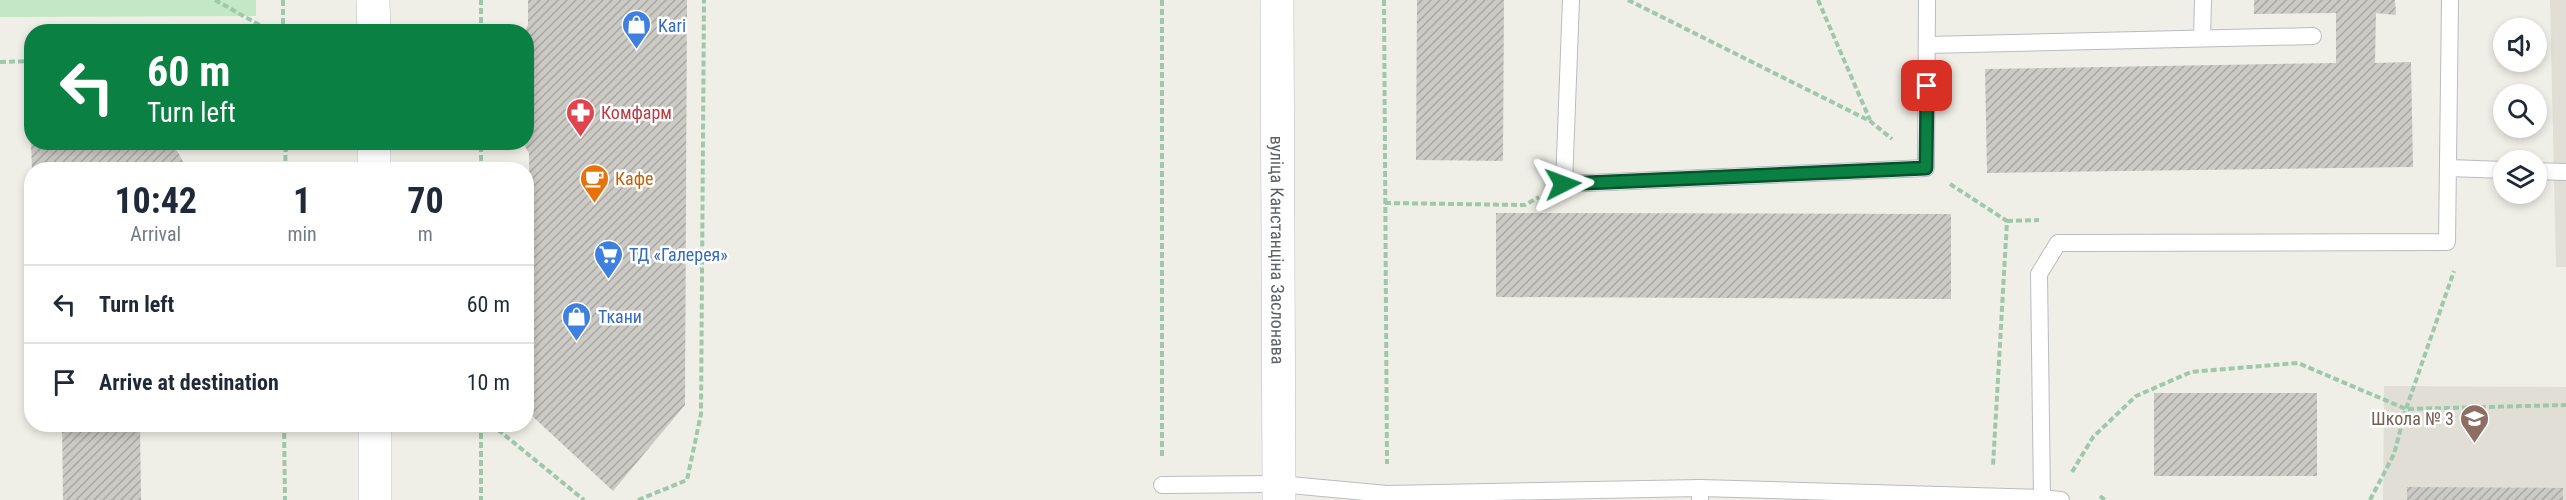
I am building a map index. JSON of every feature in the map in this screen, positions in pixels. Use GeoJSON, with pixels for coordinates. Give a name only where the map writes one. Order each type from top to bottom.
{"type":"FeatureCollection","features":[{"type":"Feature","properties":{"kind":"main road"},"geometry":{"type":"LineString","coordinates":[[373,0],[374,24]]}},
{"type":"Feature","properties":{"kind":"main road","name":"вуліца Канстанціна Заслонава"},"geometry":{"type":"LineString","coordinates":[[1277,0],[1279,492]]}},
{"type":"Feature","properties":{"kind":"main road"},"geometry":{"type":"LineString","coordinates":[[375,432],[375,500]]}},
{"type":"Feature","properties":{"kind":"lane"},"geometry":{"type":"LineString","coordinates":[[1571,0],[1563,184],[1926,168],[1927,0]]}},
{"type":"Feature","properties":{"kind":"lane"},"geometry":{"type":"LineString","coordinates":[[2202,38],[2203,0]]}},
{"type":"Feature","properties":{"kind":"lane"},"geometry":{"type":"LineString","coordinates":[[2042,498],[2039,274],[2058,243],[2447,242],[2450,0]]}},
{"type":"Feature","properties":{"kind":"lane"},"geometry":{"type":"LineString","coordinates":[[1927,45],[2313,36]]}},
{"type":"Feature","properties":{"kind":"lane"},"geometry":{"type":"LineString","coordinates":[[2449,168],[2493,170]]}},
{"type":"Feature","properties":{"kind":"lane"},"geometry":{"type":"LineString","coordinates":[[2547,171],[2566,172]]}},
{"type":"Feature","properties":{"kind":"lane"},"geometry":{"type":"LineString","coordinates":[[1162,485],[1279,492],[1387,494],[1991,496],[2061,500]]}},
{"type":"Feature","properties":{"kind":"path"},"geometry":{"type":"LineString","coordinates":[[215,0],[258,24]]}},
{"type":"Feature","properties":{"kind":"path"},"geometry":{"type":"LineString","coordinates":[[283,0],[284,24]]}},
{"type":"Feature","properties":{"kind":"path"},"geometry":{"type":"LineString","coordinates":[[481,0],[481,24]]}},
{"type":"Feature","properties":{"kind":"path"},"geometry":{"type":"LineString","coordinates":[[638,500],[687,480],[701,414],[704,0]]}},
{"type":"Feature","properties":{"kind":"path"},"geometry":{"type":"LineString","coordinates":[[1162,0],[1162,485]]}},
{"type":"Feature","properties":{"kind":"path"},"geometry":{"type":"LineString","coordinates":[[1384,0],[1387,494]]}},
{"type":"Feature","properties":{"kind":"path"},"geometry":{"type":"LineString","coordinates":[[1628,0],[1870,121],[1926,168],[2007,220],[2042,220]]}},
{"type":"Feature","properties":{"kind":"path"},"geometry":{"type":"LineString","coordinates":[[1818,0],[1870,121]]}},
{"type":"Feature","properties":{"kind":"path"},"geometry":{"type":"LineString","coordinates":[[0,62],[24,61]]}},
{"type":"Feature","properties":{"kind":"path"},"geometry":{"type":"LineString","coordinates":[[1385,202],[1525,205],[1563,184]]}},
{"type":"Feature","properties":{"kind":"path"},"geometry":{"type":"LineString","coordinates":[[1991,496],[2007,220]]}},
{"type":"Feature","properties":{"kind":"path"},"geometry":{"type":"LineString","coordinates":[[2370,500],[2394,454],[2406,409],[2457,262]]}},
{"type":"Feature","properties":{"kind":"path"},"geometry":{"type":"LineString","coordinates":[[2072,473],[2093,437],[2136,396],[2191,372],[2298,363],[2406,409],[2566,405]]}},
{"type":"Feature","properties":{"kind":"path"},"geometry":{"type":"LineString","coordinates":[[284,432],[285,500]]}},
{"type":"Feature","properties":{"kind":"path"},"geometry":{"type":"LineString","coordinates":[[481,432],[481,500]]}},
{"type":"Feature","properties":{"kind":"path"},"geometry":{"type":"LineString","coordinates":[[501,432],[584,500]]}},
{"type":"Feature","properties":{"kind":"path"},"geometry":{"type":"LineString","coordinates":[[2100,496],[2105,500]]}},
{"type":"Feature","properties":{"kind":"shaded area"},"geometry":{"type":"Polygon","coordinates":[[[2550,0],[2566,0],[2566,267],[2556,267],[2550,0]]]}},
{"type":"Feature","properties":{"kind":"shaded area","name":"Школа № 3"},"geometry":{"type":"Polygon","coordinates":[[[2384,386],[2566,387],[2566,500],[2383,500],[2384,386]]]}},
{"type":"Feature","properties":{"kind":"green space"},"geometry":{"type":"Polygon","coordinates":[[[0,0],[256,0],[256,16],[0,17],[0,0]]]}},
{"type":"Feature","properties":{"kind":"building","name":"ТД «Галерея»"},"geometry":{"type":"Polygon","coordinates":[[[528,0],[687,0],[685,405],[613,491],[534,418],[534,162],[529,162],[527,150],[534,150],[534,24],[528,24],[528,0]]]}},
{"type":"Feature","properties":{"kind":"building"},"geometry":{"type":"Polygon","coordinates":[[[1417,0],[1504,0],[1503,161],[1416,160],[1417,0]]]}},
{"type":"Feature","properties":{"kind":"building"},"geometry":{"type":"Polygon","coordinates":[[[2254,0],[2395,0],[2396,15],[2376,13],[2375,63],[2411,62],[2413,167],[1987,173],[1985,69],[2336,63],[2336,13],[2254,14],[2254,0]]]}},
{"type":"Feature","properties":{"kind":"building"},"geometry":{"type":"Polygon","coordinates":[[[31,150],[175,150],[183,162],[32,162],[31,150]]]}},
{"type":"Feature","properties":{"kind":"building"},"geometry":{"type":"Polygon","coordinates":[[[1496,213],[1951,214],[1951,299],[1496,297],[1496,213]]]}},
{"type":"Feature","properties":{"kind":"building"},"geometry":{"type":"Polygon","coordinates":[[[2154,393],[2317,393],[2317,476],[2154,476],[2154,393]]]}},
{"type":"Feature","properties":{"kind":"building"},"geometry":{"type":"Polygon","coordinates":[[[62,432],[140,432],[141,500],[63,500],[62,432]]]}},
{"type":"Feature","properties":{"kind":"building"},"geometry":{"type":"Polygon","coordinates":[[[2407,487],[2563,488],[2563,500],[2407,500],[2407,487]]]}},
{"type":"Feature","properties":{"kind":"place","name":"Kari"},"geometry":{"type":"Point","coordinates":[637,50]}},
{"type":"Feature","properties":{"kind":"place","name":"Комфарм"},"geometry":{"type":"Point","coordinates":[580,138]}},
{"type":"Feature","properties":{"kind":"place","name":"Кафе"},"geometry":{"type":"Point","coordinates":[594,204]}},
{"type":"Feature","properties":{"kind":"place","name":"ТД «Галерея»"},"geometry":{"type":"Point","coordinates":[608,280]}},
{"type":"Feature","properties":{"kind":"place","name":"Ткани"},"geometry":{"type":"Point","coordinates":[577,342]}},
{"type":"Feature","properties":{"kind":"place","name":"Школа № 3"},"geometry":{"type":"Point","coordinates":[2475,444]}},
{"type":"Feature","properties":{"kind":"route"},"geometry":{"type":"LineString","coordinates":[[1563,184],[1926,168],[1927,86]]}}]}
